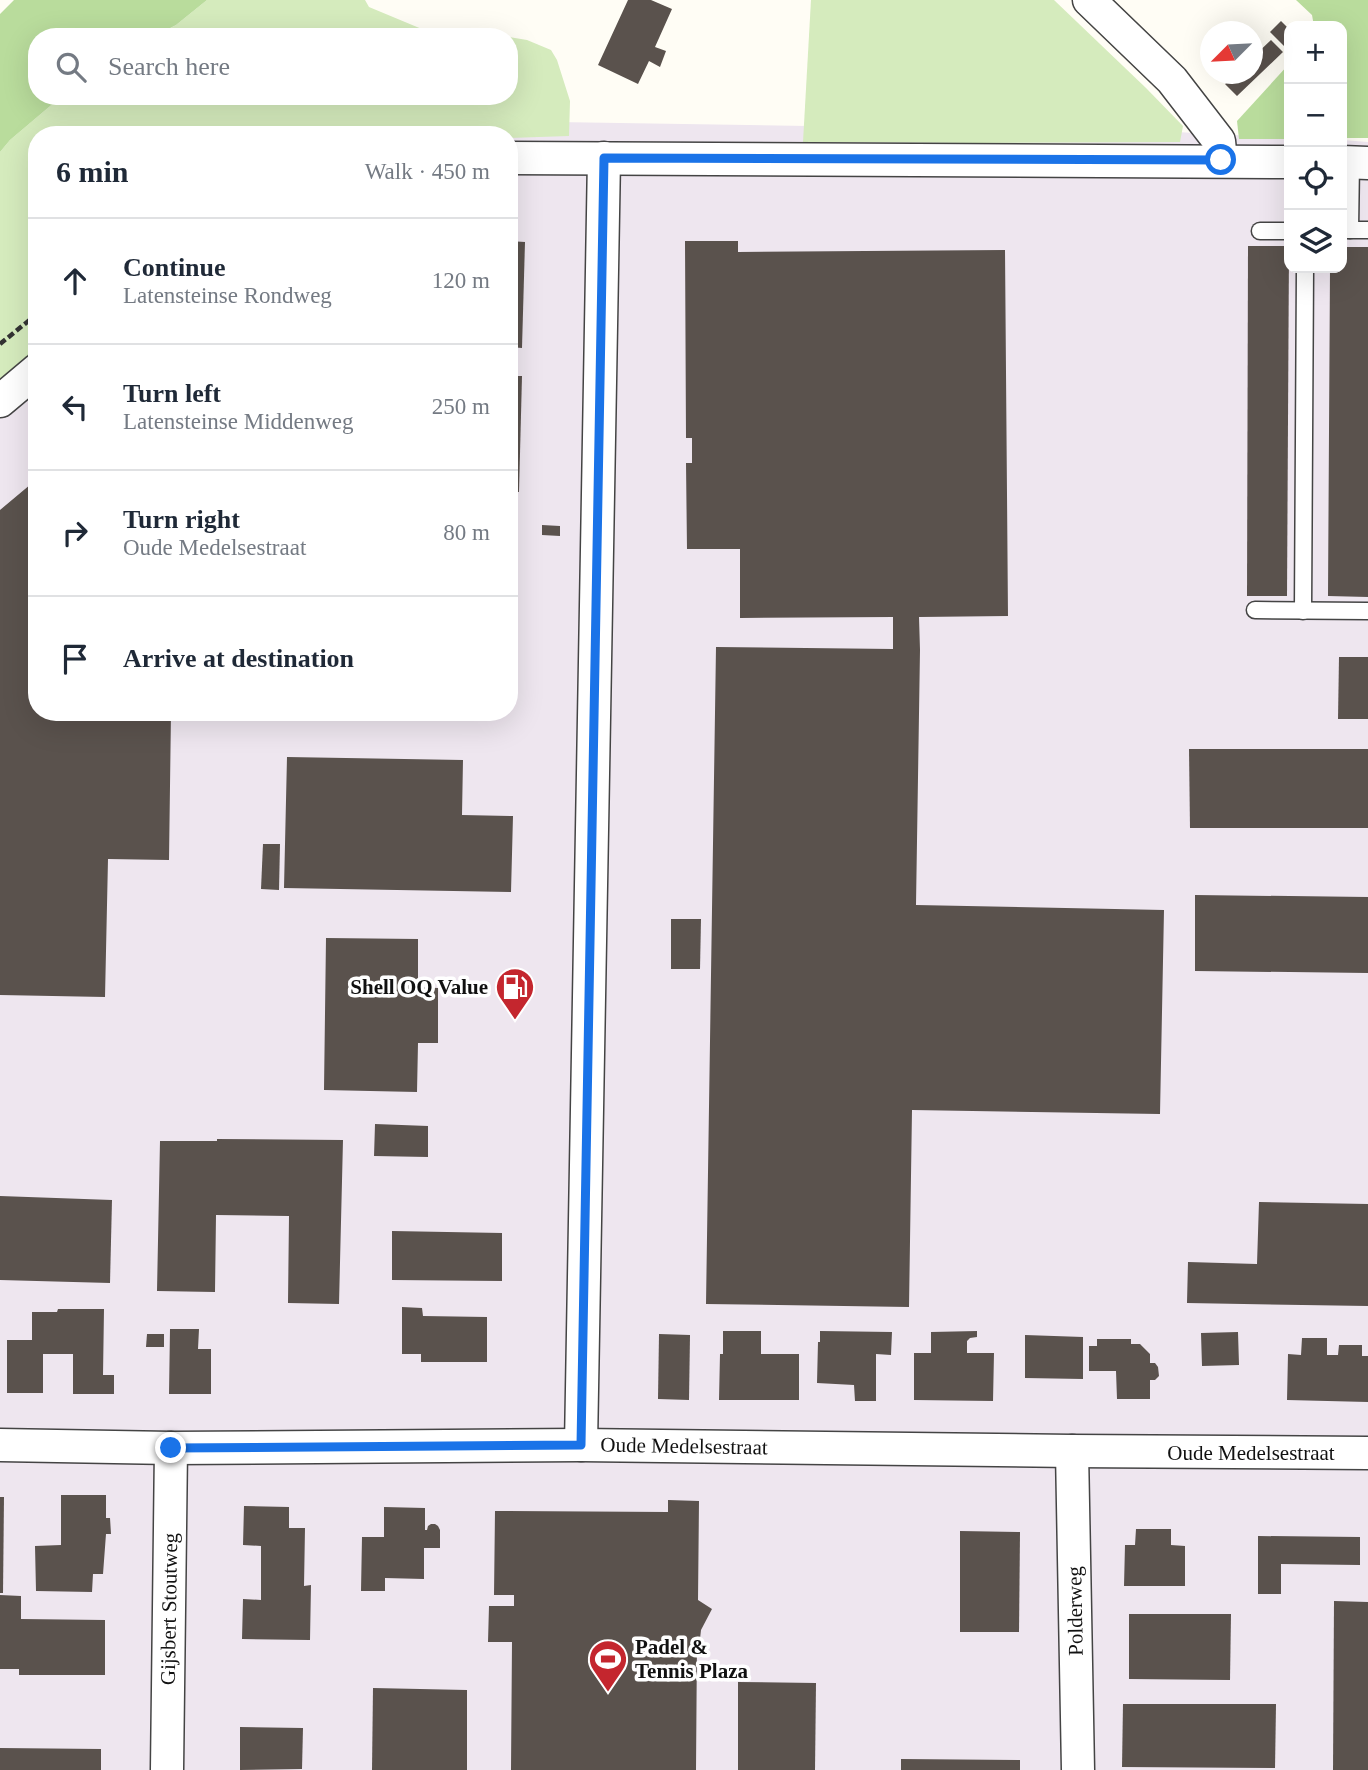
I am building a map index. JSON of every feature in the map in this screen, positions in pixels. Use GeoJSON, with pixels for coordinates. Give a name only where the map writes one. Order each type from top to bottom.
{"type":"FeatureCollection","features":[{"type":"Feature","properties":{"kind":"street"},"geometry":{"type":"LineString","coordinates":[[1088,0],[1172,80],[1219,141],[1221,160]]}},
{"type":"Feature","properties":{"kind":"street"},"geometry":{"type":"LineString","coordinates":[[518,158],[1284,162]]}},
{"type":"Feature","properties":{"kind":"street"},"geometry":{"type":"LineString","coordinates":[[581,1445],[604,158]]}},
{"type":"Feature","properties":{"kind":"street"},"geometry":{"type":"LineString","coordinates":[[0,401],[28,378]]}},
{"type":"Feature","properties":{"kind":"street","name":"Oude Medelsestraat"},"geometry":{"type":"LineString","coordinates":[[0,1445],[171,1448],[581,1445],[1368,1454]]}},
{"type":"Feature","properties":{"kind":"street","name":"Gijsbert Stoutweg"},"geometry":{"type":"LineString","coordinates":[[167,1770],[171,1448]]}},
{"type":"Feature","properties":{"kind":"street","name":"Polderweg"},"geometry":{"type":"LineString","coordinates":[[1072,1451],[1078,1770]]}},
{"type":"Feature","properties":{"kind":"lane"},"geometry":{"type":"LineString","coordinates":[[1347,222],[1354,162]]}},
{"type":"Feature","properties":{"kind":"lane"},"geometry":{"type":"LineString","coordinates":[[1347,230],[1368,230]]}},
{"type":"Feature","properties":{"kind":"lane"},"geometry":{"type":"LineString","coordinates":[[1260,231],[1284,231]]}},
{"type":"Feature","properties":{"kind":"lane"},"geometry":{"type":"LineString","coordinates":[[1303,611],[1305,273]]}},
{"type":"Feature","properties":{"kind":"lane"},"geometry":{"type":"LineString","coordinates":[[1255,610],[1368,611]]}},
{"type":"Feature","properties":{"kind":"path"},"geometry":{"type":"LineString","coordinates":[[0,344],[28,321]]}},
{"type":"Feature","properties":{"kind":"shaded area"},"geometry":{"type":"Polygon","coordinates":[[[431,120],[1176,132],[1284,138],[1284,273],[1347,273],[1347,140],[1368,142],[1368,1770],[0,1770],[0,306],[28,289],[28,721],[518,721],[518,126],[462,126],[431,120]]]}},
{"type":"Feature","properties":{"kind":"green space"},"geometry":{"type":"Polygon","coordinates":[[[14,0],[207,0],[170,28],[28,28],[28,105],[51,105],[10,140],[0,152],[0,14],[14,0]]]}},
{"type":"Feature","properties":{"kind":"green space"},"geometry":{"type":"Polygon","coordinates":[[[207,0],[365,0],[369,7],[419,28],[170,28],[207,0]]]}},
{"type":"Feature","properties":{"kind":"green space"},"geometry":{"type":"Polygon","coordinates":[[[811,0],[1054,0],[1183,126],[1180,142],[803,142],[811,0]]]}},
{"type":"Feature","properties":{"kind":"green space"},"geometry":{"type":"Polygon","coordinates":[[[1296,0],[1368,0],[1368,138],[1347,138],[1347,21],[1313,21],[1312,15],[1296,0]]]}},
{"type":"Feature","properties":{"kind":"green space"},"geometry":{"type":"Polygon","coordinates":[[[518,38],[551,50],[557,60],[570,101],[569,136],[518,138],[518,126],[28,126],[28,359],[0,382],[0,152],[10,140],[51,105],[518,105],[518,38]]]}},
{"type":"Feature","properties":{"kind":"green space"},"geometry":{"type":"Polygon","coordinates":[[[1284,69],[1284,139],[1239,139],[1237,121],[1284,69]]]}},
{"type":"Feature","properties":{"kind":"building"},"geometry":{"type":"Polygon","coordinates":[[[628,0],[651,0],[672,9],[655,47],[666,51],[660,67],[649,61],[638,84],[598,65],[628,0]]]}},
{"type":"Feature","properties":{"kind":"building"},"geometry":{"type":"Polygon","coordinates":[[[1281,21],[1284,24],[1284,46],[1270,32],[1281,21]]]}},
{"type":"Feature","properties":{"kind":"building"},"geometry":{"type":"Polygon","coordinates":[[[1271,40],[1283,52],[1263,71],[1263,48],[1271,40]]]}},
{"type":"Feature","properties":{"kind":"building"},"geometry":{"type":"Polygon","coordinates":[[[1225,84],[1250,84],[1237,96],[1225,84]]]}},
{"type":"Feature","properties":{"kind":"building"},"geometry":{"type":"Polygon","coordinates":[[[685,241],[738,241],[738,252],[1005,250],[1008,616],[919,617],[916,905],[1164,910],[1160,1114],[912,1110],[909,1307],[706,1304],[716,647],[893,649],[893,617],[740,618],[740,549],[687,549],[686,463],[692,463],[692,438],[686,438],[685,241]]]}},
{"type":"Feature","properties":{"kind":"building"},"geometry":{"type":"Polygon","coordinates":[[[518,242],[525,242],[522,348],[518,348],[518,242]]]}},
{"type":"Feature","properties":{"kind":"building"},"geometry":{"type":"Polygon","coordinates":[[[1248,246],[1284,246],[1284,273],[1289,273],[1287,596],[1247,596],[1248,246]]]}},
{"type":"Feature","properties":{"kind":"building"},"geometry":{"type":"Polygon","coordinates":[[[1347,247],[1368,247],[1368,597],[1328,596],[1330,273],[1347,273],[1347,247]]]}},
{"type":"Feature","properties":{"kind":"building"},"geometry":{"type":"Polygon","coordinates":[[[518,376],[522,376],[519,492],[518,376]]]}},
{"type":"Feature","properties":{"kind":"building"},"geometry":{"type":"Polygon","coordinates":[[[28,487],[28,721],[171,721],[169,860],[108,859],[105,997],[0,995],[0,510],[28,487]]]}},
{"type":"Feature","properties":{"kind":"building"},"geometry":{"type":"Polygon","coordinates":[[[542,525],[560,526],[560,536],[542,535],[542,525]]]}},
{"type":"Feature","properties":{"kind":"building"},"geometry":{"type":"Polygon","coordinates":[[[1339,657],[1368,657],[1368,719],[1338,719],[1339,657]]]}},
{"type":"Feature","properties":{"kind":"building"},"geometry":{"type":"Polygon","coordinates":[[[1189,749],[1368,749],[1368,828],[1190,828],[1189,749]]]}},
{"type":"Feature","properties":{"kind":"building"},"geometry":{"type":"Polygon","coordinates":[[[287,757],[463,760],[462,815],[513,816],[511,892],[284,888],[287,757]]]}},
{"type":"Feature","properties":{"kind":"building"},"geometry":{"type":"Polygon","coordinates":[[[263,844],[280,844],[279,890],[261,889],[263,844]]]}},
{"type":"Feature","properties":{"kind":"building"},"geometry":{"type":"Polygon","coordinates":[[[1195,895],[1368,897],[1368,973],[1195,971],[1195,895]]]}},
{"type":"Feature","properties":{"kind":"building"},"geometry":{"type":"Polygon","coordinates":[[[671,919],[701,919],[700,969],[671,969],[671,919]]]}},
{"type":"Feature","properties":{"kind":"building"},"geometry":{"type":"Polygon","coordinates":[[[326,938],[418,939],[418,987],[438,988],[438,1043],[418,1043],[417,1092],[324,1090],[326,938]]]}},
{"type":"Feature","properties":{"kind":"building"},"geometry":{"type":"Polygon","coordinates":[[[375,1124],[428,1126],[428,1157],[374,1156],[375,1124]]]}},
{"type":"Feature","properties":{"kind":"building"},"geometry":{"type":"Polygon","coordinates":[[[343,1140],[339,1304],[288,1303],[289,1216],[216,1215],[215,1292],[157,1291],[160,1141],[343,1140]]]}},
{"type":"Feature","properties":{"kind":"building"},"geometry":{"type":"Polygon","coordinates":[[[0,1196],[112,1200],[110,1283],[0,1280],[0,1196]]]}},
{"type":"Feature","properties":{"kind":"building"},"geometry":{"type":"Polygon","coordinates":[[[1259,1202],[1368,1204],[1368,1306],[1187,1303],[1188,1262],[1257,1264],[1259,1202]]]}},
{"type":"Feature","properties":{"kind":"building"},"geometry":{"type":"Polygon","coordinates":[[[392,1231],[502,1233],[502,1281],[392,1280],[392,1231]]]}},
{"type":"Feature","properties":{"kind":"building"},"geometry":{"type":"Polygon","coordinates":[[[402,1307],[422,1308],[423,1316],[487,1317],[487,1362],[421,1362],[421,1354],[402,1354],[402,1307]]]}},
{"type":"Feature","properties":{"kind":"building"},"geometry":{"type":"Polygon","coordinates":[[[58,1309],[104,1309],[103,1375],[114,1375],[114,1394],[73,1394],[73,1354],[43,1354],[43,1393],[7,1393],[7,1340],[32,1340],[32,1312],[57,1312],[58,1309]]]}},
{"type":"Feature","properties":{"kind":"building"},"geometry":{"type":"Polygon","coordinates":[[[170,1329],[199,1329],[198,1349],[211,1349],[211,1394],[169,1394],[170,1329]]]}},
{"type":"Feature","properties":{"kind":"building"},"geometry":{"type":"Polygon","coordinates":[[[723,1331],[761,1331],[761,1354],[799,1354],[799,1400],[719,1400],[723,1331]]]}},
{"type":"Feature","properties":{"kind":"building"},"geometry":{"type":"Polygon","coordinates":[[[820,1331],[892,1332],[891,1355],[876,1354],[876,1401],[855,1401],[854,1385],[817,1383],[820,1331]]]}},
{"type":"Feature","properties":{"kind":"building"},"geometry":{"type":"Polygon","coordinates":[[[977,1331],[977,1337],[967,1341],[967,1353],[994,1353],[993,1401],[914,1400],[914,1353],[931,1353],[931,1332],[977,1331]]]}},
{"type":"Feature","properties":{"kind":"building"},"geometry":{"type":"Polygon","coordinates":[[[1238,1332],[1239,1365],[1202,1366],[1201,1333],[1238,1332]]]}},
{"type":"Feature","properties":{"kind":"building"},"geometry":{"type":"Polygon","coordinates":[[[147,1334],[164,1334],[164,1347],[146,1347],[147,1334]]]}},
{"type":"Feature","properties":{"kind":"building"},"geometry":{"type":"Polygon","coordinates":[[[659,1334],[690,1335],[689,1400],[658,1399],[659,1334]]]}},
{"type":"Feature","properties":{"kind":"building"},"geometry":{"type":"Polygon","coordinates":[[[1025,1335],[1083,1337],[1083,1379],[1025,1378],[1025,1335]]]}},
{"type":"Feature","properties":{"kind":"building"},"geometry":{"type":"Polygon","coordinates":[[[1302,1338],[1327,1338],[1327,1355],[1338,1355],[1339,1345],[1362,1345],[1362,1356],[1368,1356],[1368,1402],[1287,1400],[1288,1354],[1301,1355],[1302,1338]]]}},
{"type":"Feature","properties":{"kind":"building"},"geometry":{"type":"Polygon","coordinates":[[[1097,1339],[1131,1339],[1131,1344],[1140,1344],[1150,1354],[1150,1363],[1155,1363],[1158,1367],[1159,1376],[1150,1380],[1150,1399],[1117,1399],[1116,1371],[1089,1371],[1089,1346],[1097,1346],[1097,1339]]]}},
{"type":"Feature","properties":{"kind":"building"},"geometry":{"type":"Polygon","coordinates":[[[61,1495],[106,1495],[106,1518],[110,1518],[111,1534],[106,1534],[103,1574],[93,1574],[92,1592],[36,1591],[35,1546],[61,1545],[61,1495]]]}},
{"type":"Feature","properties":{"kind":"building"},"geometry":{"type":"Polygon","coordinates":[[[0,1497],[4,1497],[3,1593],[0,1593],[0,1497]]]}},
{"type":"Feature","properties":{"kind":"building"},"geometry":{"type":"Polygon","coordinates":[[[668,1500],[699,1501],[698,1600],[712,1609],[701,1630],[700,1639],[697,1639],[696,1770],[511,1770],[512,1642],[488,1642],[489,1606],[514,1606],[514,1595],[494,1595],[495,1511],[668,1512],[668,1500]]]}},
{"type":"Feature","properties":{"kind":"building"},"geometry":{"type":"Polygon","coordinates":[[[244,1506],[289,1507],[289,1528],[305,1528],[304,1586],[311,1585],[310,1640],[242,1639],[243,1599],[261,1600],[261,1546],[243,1545],[244,1506]]]}},
{"type":"Feature","properties":{"kind":"building"},"geometry":{"type":"Polygon","coordinates":[[[384,1507],[425,1508],[425,1530],[431,1524],[438,1526],[440,1548],[424,1548],[424,1579],[385,1578],[385,1591],[361,1591],[362,1537],[384,1537],[384,1507]]]}},
{"type":"Feature","properties":{"kind":"building"},"geometry":{"type":"Polygon","coordinates":[[[1136,1529],[1171,1529],[1171,1545],[1185,1546],[1185,1586],[1124,1586],[1125,1545],[1135,1545],[1136,1529]]]}},
{"type":"Feature","properties":{"kind":"building"},"geometry":{"type":"Polygon","coordinates":[[[960,1531],[1020,1532],[1019,1632],[960,1632],[960,1531]]]}},
{"type":"Feature","properties":{"kind":"building"},"geometry":{"type":"Polygon","coordinates":[[[1258,1536],[1360,1537],[1360,1565],[1281,1564],[1281,1594],[1258,1594],[1258,1536]]]}},
{"type":"Feature","properties":{"kind":"building"},"geometry":{"type":"Polygon","coordinates":[[[0,1595],[21,1596],[21,1619],[105,1620],[105,1675],[19,1675],[19,1669],[0,1669],[0,1595]]]}},
{"type":"Feature","properties":{"kind":"building"},"geometry":{"type":"Polygon","coordinates":[[[1334,1601],[1368,1602],[1368,1770],[1333,1770],[1334,1601]]]}},
{"type":"Feature","properties":{"kind":"building"},"geometry":{"type":"Polygon","coordinates":[[[1129,1614],[1231,1614],[1230,1680],[1129,1679],[1129,1614]]]}},
{"type":"Feature","properties":{"kind":"building"},"geometry":{"type":"Polygon","coordinates":[[[738,1682],[816,1683],[815,1770],[738,1770],[738,1682]]]}},
{"type":"Feature","properties":{"kind":"building"},"geometry":{"type":"Polygon","coordinates":[[[373,1688],[467,1690],[467,1770],[372,1770],[373,1688]]]}},
{"type":"Feature","properties":{"kind":"building"},"geometry":{"type":"Polygon","coordinates":[[[1123,1704],[1276,1704],[1275,1768],[1122,1767],[1123,1704]]]}},
{"type":"Feature","properties":{"kind":"building"},"geometry":{"type":"Polygon","coordinates":[[[240,1727],[303,1728],[302,1769],[240,1770],[240,1727]]]}},
{"type":"Feature","properties":{"kind":"building"},"geometry":{"type":"Polygon","coordinates":[[[0,1748],[101,1749],[101,1770],[0,1770],[0,1748]]]}},
{"type":"Feature","properties":{"kind":"building"},"geometry":{"type":"Polygon","coordinates":[[[901,1759],[1020,1760],[1020,1770],[901,1770],[901,1759]]]}},
{"type":"Feature","properties":{"kind":"place","name":"Shell OQ Value"},"geometry":{"type":"Point","coordinates":[515,1021]}},
{"type":"Feature","properties":{"kind":"place","name":"Padel & Tennis Plaza"},"geometry":{"type":"Point","coordinates":[608,1693]}},
{"type":"Feature","properties":{"kind":"route"},"geometry":{"type":"LineString","coordinates":[[171,1448],[581,1445],[604,158],[1221,160]]}}]}
